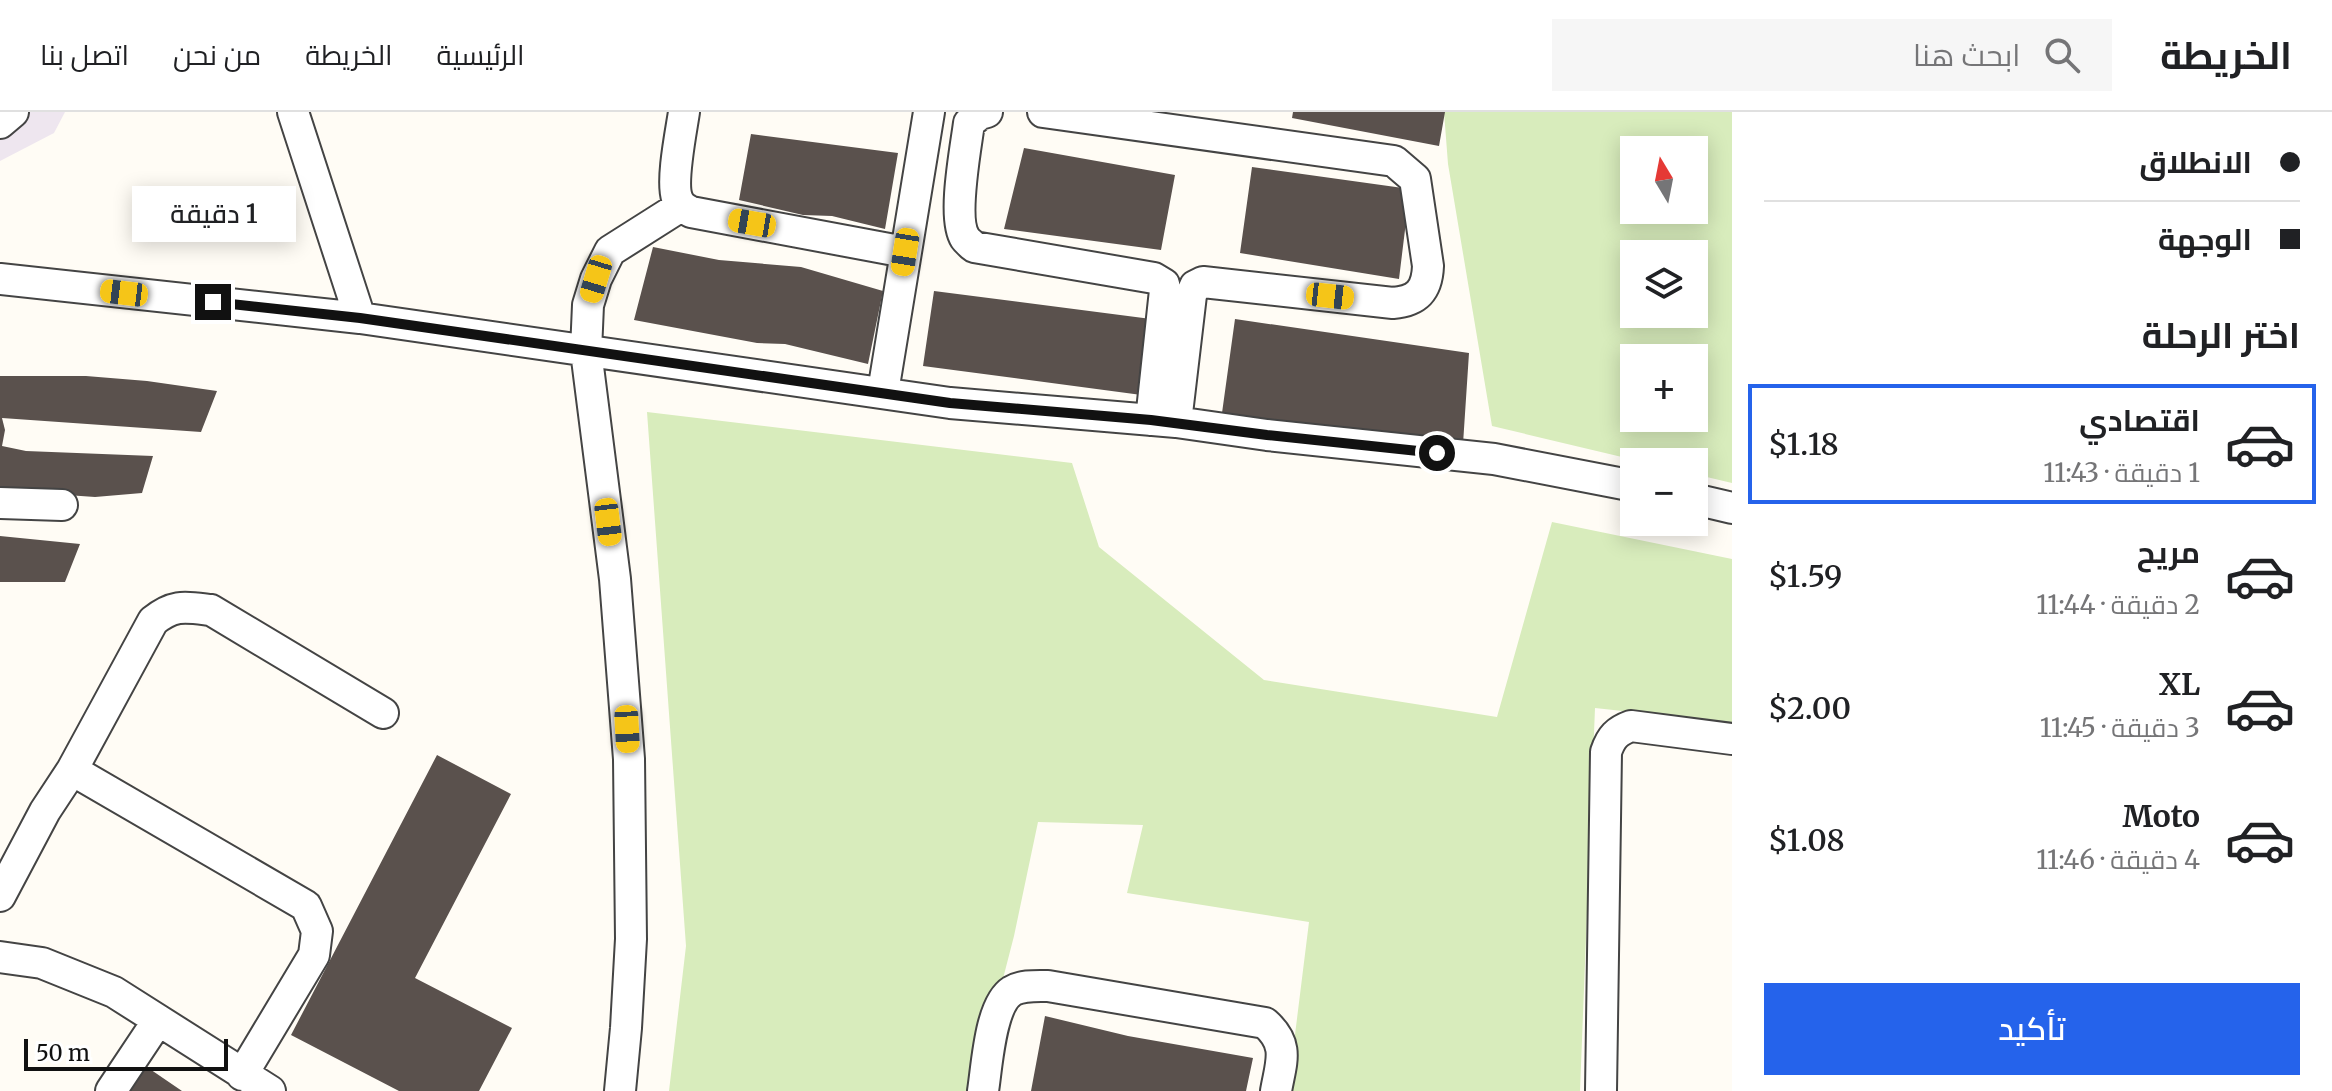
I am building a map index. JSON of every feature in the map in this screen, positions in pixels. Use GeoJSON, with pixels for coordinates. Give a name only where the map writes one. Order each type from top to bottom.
{"type":"FeatureCollection","features":[{"type":"Feature","properties":{"kind":"street"},"geometry":{"type":"LineString","coordinates":[[0,123],[13,112]]}},
{"type":"Feature","properties":{"kind":"street"},"geometry":{"type":"LineString","coordinates":[[293,112],[360,318]]}},
{"type":"Feature","properties":{"kind":"street"},"geometry":{"type":"LineString","coordinates":[[684,112],[675,182],[676,196],[681,206],[691,212],[905,252]]}},
{"type":"Feature","properties":{"kind":"street"},"geometry":{"type":"LineString","coordinates":[[883,392],[929,112]]}},
{"type":"Feature","properties":{"kind":"street"},"geometry":{"type":"LineString","coordinates":[[987,112],[969,123],[960,202],[964,237],[974,247],[1154,278],[1164,284],[1164,421]]}},
{"type":"Feature","properties":{"kind":"street"},"geometry":{"type":"LineString","coordinates":[[1043,112],[1394,161],[1415,179],[1428,266],[1423,289],[1409,302],[1393,303],[1203,282],[1195,286],[1164,421]]}},
{"type":"Feature","properties":{"kind":"street"},"geometry":{"type":"LineString","coordinates":[[620,1091],[631,939],[629,759],[615,579],[586,351],[588,305],[596,279],[610,251],[681,206]]}},
{"type":"Feature","properties":{"kind":"street"},"geometry":{"type":"LineString","coordinates":[[0,279],[360,318],[950,403],[1164,421],[1494,459],[1620,483]]}},
{"type":"Feature","properties":{"kind":"street"},"geometry":{"type":"LineString","coordinates":[[1708,502],[1732,508]]}},
{"type":"Feature","properties":{"kind":"street"},"geometry":{"type":"LineString","coordinates":[[0,503],[62,505]]}},
{"type":"Feature","properties":{"kind":"street"},"geometry":{"type":"LineString","coordinates":[[0,896],[153,621],[165,611],[183,606],[211,610],[383,713]]}},
{"type":"Feature","properties":{"kind":"street"},"geometry":{"type":"LineString","coordinates":[[1601,1091],[1606,752],[1610,741],[1619,730],[1631,726],[1732,739]]}},
{"type":"Feature","properties":{"kind":"street"},"geometry":{"type":"LineString","coordinates":[[72,770],[306,906],[317,931],[314,955],[242,1075]]}},
{"type":"Feature","properties":{"kind":"street"},"geometry":{"type":"LineString","coordinates":[[5,951],[114,992],[270,1091]]}},
{"type":"Feature","properties":{"kind":"street"},"geometry":{"type":"LineString","coordinates":[[983,1091],[996,1013],[1003,998],[1014,989],[1048,986],[1265,1023],[1277,1034],[1283,1048],[1276,1091]]}},
{"type":"Feature","properties":{"kind":"street"},"geometry":{"type":"LineString","coordinates":[[111,1091],[157,1022]]}},
{"type":"Feature","properties":{"kind":"shaded area"},"geometry":{"type":"Polygon","coordinates":[[[0,112],[65,112],[54,133],[0,161],[0,112]]]}},
{"type":"Feature","properties":{"kind":"green space"},"geometry":{"type":"Polygon","coordinates":[[[1444,112],[1732,112],[1732,483],[1708,477],[1708,448],[1620,448],[1620,457],[1492,426],[1448,164],[1444,112]]]}},
{"type":"Feature","properties":{"kind":"green space"},"geometry":{"type":"Polygon","coordinates":[[[647,412],[1072,463],[1099,547],[1264,680],[1497,717],[1552,522],[1732,559],[1732,723],[1595,708],[1580,1091],[1288,1091],[1309,922],[1127,893],[1143,825],[1038,822],[1014,936],[974,1091],[669,1091],[686,946],[647,412]]]}},
{"type":"Feature","properties":{"kind":"building"},"geometry":{"type":"Polygon","coordinates":[[[1293,112],[1445,112],[1439,146],[1292,118],[1293,112]]]}},
{"type":"Feature","properties":{"kind":"building"},"geometry":{"type":"Polygon","coordinates":[[[751,134],[898,153],[885,229],[832,216],[803,215],[739,200],[751,134]]]}},
{"type":"Feature","properties":{"kind":"building"},"geometry":{"type":"Polygon","coordinates":[[[1024,148],[1175,175],[1161,250],[1004,229],[1024,148]]]}},
{"type":"Feature","properties":{"kind":"building"},"geometry":{"type":"Polygon","coordinates":[[[1252,167],[1410,189],[1399,279],[1240,253],[1252,167]]]}},
{"type":"Feature","properties":{"kind":"building"},"geometry":{"type":"Polygon","coordinates":[[[653,247],[719,260],[801,267],[883,291],[868,364],[785,344],[757,343],[634,320],[653,247]]]}},
{"type":"Feature","properties":{"kind":"building"},"geometry":{"type":"Polygon","coordinates":[[[934,291],[1151,319],[1149,396],[923,366],[934,291]]]}},
{"type":"Feature","properties":{"kind":"building"},"geometry":{"type":"Polygon","coordinates":[[[1235,319],[1469,353],[1463,444],[1222,413],[1235,319]]]}},
{"type":"Feature","properties":{"kind":"building"},"geometry":{"type":"Polygon","coordinates":[[[0,376],[86,376],[217,391],[201,432],[2,418],[5,430],[2,446],[26,451],[153,456],[142,493],[95,497],[0,490],[0,376]]]}},
{"type":"Feature","properties":{"kind":"building"},"geometry":{"type":"Polygon","coordinates":[[[0,536],[80,544],[65,582],[0,582],[0,536]]]}},
{"type":"Feature","properties":{"kind":"building"},"geometry":{"type":"Polygon","coordinates":[[[437,755],[511,794],[415,978],[512,1028],[479,1091],[399,1091],[291,1035],[437,755]]]}},
{"type":"Feature","properties":{"kind":"building"},"geometry":{"type":"Polygon","coordinates":[[[1045,1016],[1128,1036],[1253,1058],[1246,1091],[1031,1091],[1045,1016]]]}},
{"type":"Feature","properties":{"kind":"building"},"geometry":{"type":"Polygon","coordinates":[[[141,1063],[182,1091],[125,1091],[141,1063]]]}},
{"type":"Feature","properties":{"kind":"route"},"geometry":{"type":"LineString","coordinates":[[213,302],[360,318],[950,403],[1151,420],[1437,453]]}}]}
